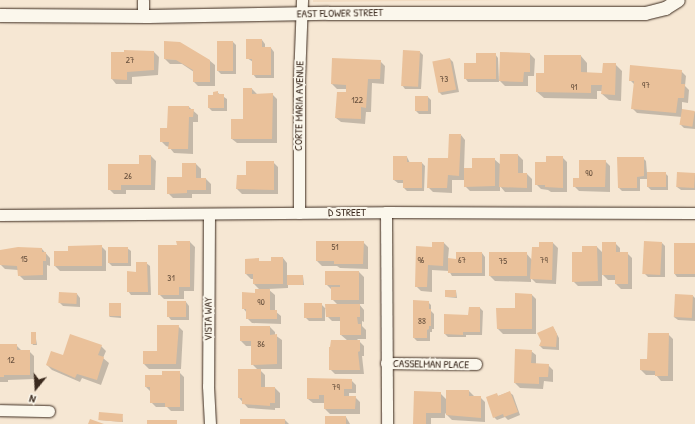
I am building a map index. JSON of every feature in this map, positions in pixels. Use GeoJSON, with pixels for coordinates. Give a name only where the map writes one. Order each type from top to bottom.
{"type":"FeatureCollection","features":[{"type":"Feature","properties":{"kind":"street"},"geometry":{"type":"LineString","coordinates":[[143,0],[143,16]]}},
{"type":"Feature","properties":{"kind":"street","name":"CORTE MARIA AVENUE"},"geometry":{"type":"LineString","coordinates":[[299,213],[299,78],[302,0]]}},
{"type":"Feature","properties":{"kind":"street","name":"EAST FLOWER STREET"},"geometry":{"type":"LineString","coordinates":[[0,15],[143,16],[645,13],[665,8],[678,0]]}},
{"type":"Feature","properties":{"kind":"street"},"geometry":{"type":"LineString","coordinates":[[386,212],[387,424]]}},
{"type":"Feature","properties":{"kind":"street","name":"D STREET"},"geometry":{"type":"LineString","coordinates":[[0,215],[208,215],[386,212],[695,213]]}},
{"type":"Feature","properties":{"kind":"street","name":"VISTA WAY"},"geometry":{"type":"LineString","coordinates":[[208,215],[208,386],[210,424]]}},
{"type":"Feature","properties":{"kind":"street","name":"CASSELMAN PLACE"},"geometry":{"type":"LineString","coordinates":[[386,363],[476,364]]}},
{"type":"Feature","properties":{"kind":"street"},"geometry":{"type":"LineString","coordinates":[[0,410],[49,411]]}},
{"type":"Feature","properties":{"kind":"shaded area"},"geometry":{"type":"Polygon","coordinates":[[[313,0],[511,0],[313,2],[313,0]]]}},
{"type":"Feature","properties":{"kind":"building"},"geometry":{"type":"Polygon","coordinates":[[[246,39],[262,39],[262,47],[271,47],[271,75],[252,75],[252,59],[246,59],[246,39]]]}},
{"type":"Feature","properties":{"kind":"building"},"geometry":{"type":"Polygon","coordinates":[[[164,41],[180,42],[210,60],[210,82],[193,82],[193,70],[176,60],[164,59],[164,41]]]}},
{"type":"Feature","properties":{"kind":"building"},"geometry":{"type":"Polygon","coordinates":[[[217,41],[233,41],[233,71],[217,71],[217,41]]]}},
{"type":"Feature","properties":{"kind":"building"},"geometry":{"type":"Polygon","coordinates":[[[124,50],[154,51],[154,70],[127,72],[127,80],[111,79],[111,52],[124,52],[124,50]]]}},
{"type":"Feature","properties":{"kind":"building"},"geometry":{"type":"Polygon","coordinates":[[[403,50],[420,51],[418,87],[401,86],[403,50]]]}},
{"type":"Feature","properties":{"kind":"building"},"geometry":{"type":"Polygon","coordinates":[[[500,52],[530,53],[530,72],[524,72],[523,82],[499,81],[500,52]]]}},
{"type":"Feature","properties":{"kind":"building"},"geometry":{"type":"Polygon","coordinates":[[[476,53],[496,53],[496,79],[464,79],[464,63],[476,63],[476,53]]]}},
{"type":"Feature","properties":{"kind":"building"},"geometry":{"type":"Polygon","coordinates":[[[544,55],[581,55],[581,72],[602,73],[603,63],[616,63],[615,95],[601,94],[602,85],[591,85],[591,93],[536,92],[536,73],[544,73],[544,55]]]}},
{"type":"Feature","properties":{"kind":"building"},"geometry":{"type":"Polygon","coordinates":[[[332,58],[381,60],[380,79],[368,79],[366,108],[361,107],[361,119],[335,118],[337,92],[346,92],[346,85],[331,84],[332,58]]]}},
{"type":"Feature","properties":{"kind":"building"},"geometry":{"type":"Polygon","coordinates":[[[450,58],[456,89],[438,93],[432,61],[450,58]]]}},
{"type":"Feature","properties":{"kind":"building"},"geometry":{"type":"Polygon","coordinates":[[[630,65],[682,70],[681,84],[685,84],[684,98],[678,98],[676,113],[631,109],[634,81],[629,81],[630,65]]]}},
{"type":"Feature","properties":{"kind":"building"},"geometry":{"type":"Polygon","coordinates":[[[243,88],[252,88],[252,94],[273,93],[272,139],[231,139],[231,119],[243,119],[243,88]]]}},
{"type":"Feature","properties":{"kind":"building"},"geometry":{"type":"Polygon","coordinates":[[[218,91],[218,94],[224,94],[224,108],[208,108],[208,95],[213,95],[213,92],[218,91]]]}},
{"type":"Feature","properties":{"kind":"building"},"geometry":{"type":"Polygon","coordinates":[[[415,96],[428,96],[428,111],[415,111],[415,96]]]}},
{"type":"Feature","properties":{"kind":"building"},"geometry":{"type":"Polygon","coordinates":[[[168,106],[189,106],[189,109],[194,109],[193,117],[189,117],[188,149],[168,149],[169,142],[160,142],[160,128],[167,128],[168,106]]]}},
{"type":"Feature","properties":{"kind":"building"},"geometry":{"type":"Polygon","coordinates":[[[682,109],[695,111],[692,127],[679,125],[682,109]]]}},
{"type":"Feature","properties":{"kind":"building"},"geometry":{"type":"Polygon","coordinates":[[[449,134],[461,134],[459,176],[448,175],[447,188],[427,188],[428,158],[448,158],[449,134]]]}},
{"type":"Feature","properties":{"kind":"building"},"geometry":{"type":"Polygon","coordinates":[[[500,154],[518,154],[518,173],[527,173],[527,188],[499,187],[500,154]]]}},
{"type":"Feature","properties":{"kind":"building"},"geometry":{"type":"Polygon","coordinates":[[[139,155],[151,155],[151,185],[121,185],[121,190],[108,190],[108,164],[139,164],[139,155]]]}},
{"type":"Feature","properties":{"kind":"building"},"geometry":{"type":"Polygon","coordinates":[[[393,156],[407,156],[407,162],[422,162],[422,188],[403,188],[403,180],[393,180],[393,156]]]}},
{"type":"Feature","properties":{"kind":"building"},"geometry":{"type":"Polygon","coordinates":[[[546,156],[563,156],[563,188],[535,185],[535,162],[546,162],[546,156]]]}},
{"type":"Feature","properties":{"kind":"building"},"geometry":{"type":"Polygon","coordinates":[[[617,157],[644,157],[644,176],[637,177],[637,188],[618,188],[617,157]]]}},
{"type":"Feature","properties":{"kind":"building"},"geometry":{"type":"Polygon","coordinates":[[[472,158],[495,158],[495,186],[464,187],[464,168],[472,168],[472,158]]]}},
{"type":"Feature","properties":{"kind":"building"},"geometry":{"type":"Polygon","coordinates":[[[579,160],[606,160],[605,187],[573,187],[573,178],[579,178],[579,160]]]}},
{"type":"Feature","properties":{"kind":"building"},"geometry":{"type":"Polygon","coordinates":[[[246,161],[274,161],[274,190],[236,189],[237,175],[246,175],[246,161]]]}},
{"type":"Feature","properties":{"kind":"building"},"geometry":{"type":"Polygon","coordinates":[[[182,163],[196,163],[196,178],[206,178],[206,190],[187,190],[187,193],[167,194],[167,177],[182,177],[182,163]]]}},
{"type":"Feature","properties":{"kind":"building"},"geometry":{"type":"Polygon","coordinates":[[[647,172],[666,172],[666,187],[647,187],[647,172]]]}},
{"type":"Feature","properties":{"kind":"building"},"geometry":{"type":"Polygon","coordinates":[[[677,172],[695,173],[694,188],[676,187],[677,172]]]}},
{"type":"Feature","properties":{"kind":"building"},"geometry":{"type":"Polygon","coordinates":[[[176,241],[190,241],[190,287],[179,287],[179,295],[158,295],[158,245],[177,245],[176,241]]]}},
{"type":"Feature","properties":{"kind":"building"},"geometry":{"type":"Polygon","coordinates":[[[316,241],[364,241],[363,264],[334,264],[334,261],[316,261],[316,241]]]}},
{"type":"Feature","properties":{"kind":"building"},"geometry":{"type":"Polygon","coordinates":[[[644,241],[662,242],[660,275],[642,274],[644,241]]]}},
{"type":"Feature","properties":{"kind":"building"},"geometry":{"type":"Polygon","coordinates":[[[432,242],[444,242],[443,266],[428,265],[427,287],[415,287],[416,246],[432,247],[432,242]]]}},
{"type":"Feature","properties":{"kind":"building"},"geometry":{"type":"Polygon","coordinates":[[[539,242],[553,242],[552,280],[530,279],[532,247],[539,247],[539,242]]]}},
{"type":"Feature","properties":{"kind":"building"},"geometry":{"type":"Polygon","coordinates":[[[602,242],[616,242],[616,252],[628,252],[628,284],[615,284],[615,275],[602,275],[602,242]]]}},
{"type":"Feature","properties":{"kind":"building"},"geometry":{"type":"Polygon","coordinates":[[[674,243],[695,243],[695,274],[674,274],[674,243]]]}},
{"type":"Feature","properties":{"kind":"building"},"geometry":{"type":"Polygon","coordinates":[[[102,245],[102,266],[54,266],[54,251],[68,251],[68,246],[102,245]]]}},
{"type":"Feature","properties":{"kind":"building"},"geometry":{"type":"Polygon","coordinates":[[[582,246],[597,246],[598,281],[572,282],[572,252],[582,252],[582,246]]]}},
{"type":"Feature","properties":{"kind":"building"},"geometry":{"type":"Polygon","coordinates":[[[18,247],[42,248],[42,252],[46,252],[46,261],[43,261],[43,275],[18,276],[17,266],[0,265],[0,250],[18,247]]]}},
{"type":"Feature","properties":{"kind":"building"},"geometry":{"type":"Polygon","coordinates":[[[108,247],[128,247],[128,263],[108,263],[108,247]]]}},
{"type":"Feature","properties":{"kind":"building"},"geometry":{"type":"Polygon","coordinates":[[[456,252],[482,252],[482,273],[448,273],[448,258],[456,259],[456,252]]]}},
{"type":"Feature","properties":{"kind":"building"},"geometry":{"type":"Polygon","coordinates":[[[489,252],[527,252],[527,276],[489,276],[489,252]]]}},
{"type":"Feature","properties":{"kind":"building"},"geometry":{"type":"Polygon","coordinates":[[[271,257],[283,257],[283,284],[253,284],[253,274],[245,274],[245,259],[259,258],[259,261],[271,261],[271,257]]]}},
{"type":"Feature","properties":{"kind":"building"},"geometry":{"type":"Polygon","coordinates":[[[136,262],[147,262],[148,292],[127,292],[127,271],[136,272],[136,262]]]}},
{"type":"Feature","properties":{"kind":"building"},"geometry":{"type":"Polygon","coordinates":[[[325,271],[359,271],[359,300],[331,300],[331,287],[340,287],[340,285],[325,285],[325,271]]]}},
{"type":"Feature","properties":{"kind":"building"},"geometry":{"type":"Polygon","coordinates":[[[287,275],[303,275],[303,285],[287,285],[287,275]]]}},
{"type":"Feature","properties":{"kind":"building"},"geometry":{"type":"Polygon","coordinates":[[[255,289],[270,289],[270,310],[277,310],[277,319],[246,319],[246,309],[242,309],[242,292],[255,293],[255,289]]]}},
{"type":"Feature","properties":{"kind":"building"},"geometry":{"type":"Polygon","coordinates":[[[445,290],[456,290],[456,297],[445,297],[445,290]]]}},
{"type":"Feature","properties":{"kind":"building"},"geometry":{"type":"Polygon","coordinates":[[[59,292],[77,293],[76,304],[58,303],[59,292]]]}},
{"type":"Feature","properties":{"kind":"building"},"geometry":{"type":"Polygon","coordinates":[[[515,293],[532,294],[532,329],[497,329],[496,308],[515,308],[515,293]]]}},
{"type":"Feature","properties":{"kind":"building"},"geometry":{"type":"Polygon","coordinates":[[[675,294],[693,295],[692,318],[674,317],[675,294]]]}},
{"type":"Feature","properties":{"kind":"building"},"geometry":{"type":"Polygon","coordinates":[[[413,300],[429,301],[429,309],[431,309],[431,326],[429,326],[429,329],[427,330],[427,338],[413,338],[413,300]]]}},
{"type":"Feature","properties":{"kind":"building"},"geometry":{"type":"Polygon","coordinates":[[[167,301],[186,301],[186,317],[167,317],[167,301]]]}},
{"type":"Feature","properties":{"kind":"building"},"geometry":{"type":"Polygon","coordinates":[[[109,303],[121,303],[121,316],[109,316],[109,303]]]}},
{"type":"Feature","properties":{"kind":"building"},"geometry":{"type":"Polygon","coordinates":[[[304,303],[322,303],[322,318],[304,318],[304,303]]]}},
{"type":"Feature","properties":{"kind":"building"},"geometry":{"type":"Polygon","coordinates":[[[325,304],[360,304],[360,317],[357,317],[358,324],[361,324],[361,335],[340,335],[340,317],[326,317],[325,304]]]}},
{"type":"Feature","properties":{"kind":"building"},"geometry":{"type":"Polygon","coordinates":[[[469,307],[480,307],[480,332],[463,332],[463,335],[444,334],[444,314],[468,315],[469,307]]]}},
{"type":"Feature","properties":{"kind":"building"},"geometry":{"type":"Polygon","coordinates":[[[157,325],[179,325],[176,364],[143,364],[143,351],[157,351],[157,325]]]}},
{"type":"Feature","properties":{"kind":"building"},"geometry":{"type":"Polygon","coordinates":[[[240,326],[270,326],[270,335],[277,334],[277,364],[251,365],[251,341],[240,341],[240,326]]]}},
{"type":"Feature","properties":{"kind":"building"},"geometry":{"type":"Polygon","coordinates":[[[553,326],[557,334],[556,347],[539,346],[541,341],[537,333],[553,326]]]}},
{"type":"Feature","properties":{"kind":"building"},"geometry":{"type":"Polygon","coordinates":[[[31,332],[36,332],[36,344],[31,344],[31,332]]]}},
{"type":"Feature","properties":{"kind":"building"},"geometry":{"type":"Polygon","coordinates":[[[648,333],[669,333],[668,376],[655,376],[655,371],[640,370],[640,359],[647,359],[648,333]]]}},
{"type":"Feature","properties":{"kind":"building"},"geometry":{"type":"Polygon","coordinates":[[[70,334],[102,345],[98,355],[104,357],[97,380],[77,374],[75,378],[46,365],[51,351],[63,355],[70,334]]]}},
{"type":"Feature","properties":{"kind":"building"},"geometry":{"type":"Polygon","coordinates":[[[331,340],[360,340],[360,351],[358,352],[360,370],[329,370],[329,347],[331,340]]]}},
{"type":"Feature","properties":{"kind":"building"},"geometry":{"type":"Polygon","coordinates":[[[0,344],[17,344],[17,350],[30,350],[30,375],[4,375],[4,377],[0,377],[0,344]]]}},
{"type":"Feature","properties":{"kind":"building"},"geometry":{"type":"Polygon","coordinates":[[[515,349],[532,350],[531,363],[549,364],[548,377],[539,377],[539,384],[514,383],[515,349]]]}},
{"type":"Feature","properties":{"kind":"building"},"geometry":{"type":"Polygon","coordinates":[[[238,369],[261,369],[261,387],[275,387],[275,403],[270,403],[270,406],[242,404],[242,398],[238,398],[238,369]]]}},
{"type":"Feature","properties":{"kind":"building"},"geometry":{"type":"Polygon","coordinates":[[[162,371],[180,371],[180,407],[165,407],[165,403],[150,403],[150,387],[145,387],[145,375],[162,375],[162,371]]]}},
{"type":"Feature","properties":{"kind":"building"},"geometry":{"type":"Polygon","coordinates":[[[307,378],[352,379],[352,389],[344,389],[344,396],[356,396],[355,409],[324,409],[324,395],[319,395],[319,399],[307,399],[307,378]]]}},
{"type":"Feature","properties":{"kind":"building"},"geometry":{"type":"Polygon","coordinates":[[[446,390],[469,390],[469,396],[481,396],[481,418],[446,415],[446,390]]]}},
{"type":"Feature","properties":{"kind":"building"},"geometry":{"type":"Polygon","coordinates":[[[414,391],[441,392],[441,413],[426,413],[426,424],[413,424],[414,391]]]}},
{"type":"Feature","properties":{"kind":"building"},"geometry":{"type":"Polygon","coordinates":[[[510,391],[518,412],[504,417],[503,414],[493,418],[486,397],[497,393],[498,396],[510,391]]]}},
{"type":"Feature","properties":{"kind":"building"},"geometry":{"type":"Polygon","coordinates":[[[99,412],[123,414],[122,422],[98,420],[99,412]]]}},
{"type":"Feature","properties":{"kind":"building"},"geometry":{"type":"Polygon","coordinates":[[[325,416],[346,416],[346,424],[325,424],[325,416]]]}},
{"type":"Feature","properties":{"kind":"building"},"geometry":{"type":"Polygon","coordinates":[[[90,419],[104,424],[88,424],[90,419]]]}},
{"type":"Feature","properties":{"kind":"building"},"geometry":{"type":"Polygon","coordinates":[[[240,419],[285,419],[285,424],[240,424],[240,419]]]}},
{"type":"Feature","properties":{"kind":"building"},"geometry":{"type":"Polygon","coordinates":[[[147,420],[177,420],[177,424],[147,424],[147,420]]]}}]}
